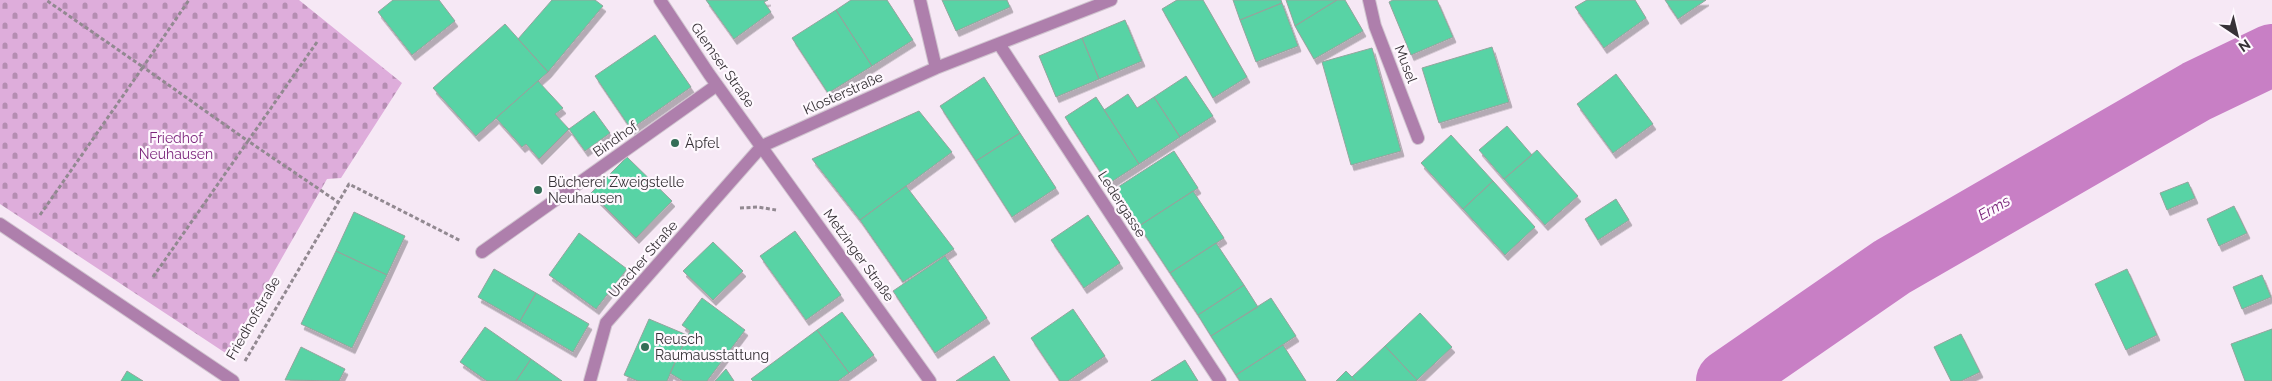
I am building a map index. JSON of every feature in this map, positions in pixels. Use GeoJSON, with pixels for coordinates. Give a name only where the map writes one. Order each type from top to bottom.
{"type":"FeatureCollection","features":[{"type":"Feature","properties":{"kind":"street","name":"Glemser Straße"},"geometry":{"type":"LineString","coordinates":[[660,0],[717,85],[762,146]]}},
{"type":"Feature","properties":{"kind":"street"},"geometry":{"type":"LineString","coordinates":[[920,0],[936,68]]}},
{"type":"Feature","properties":{"kind":"street","name":"Klosterstraße"},"geometry":{"type":"LineString","coordinates":[[762,146],[936,68],[1111,0]]}},
{"type":"Feature","properties":{"kind":"street","name":"Musel"},"geometry":{"type":"LineString","coordinates":[[1369,0],[1375,26],[1418,138]]}},
{"type":"Feature","properties":{"kind":"street","name":"Ledergasse"},"geometry":{"type":"LineString","coordinates":[[999,44],[1220,381]]}},
{"type":"Feature","properties":{"kind":"street","name":"Bindhof"},"geometry":{"type":"LineString","coordinates":[[482,252],[717,85]]}},
{"type":"Feature","properties":{"kind":"street","name":"Uracher Straße"},"geometry":{"type":"LineString","coordinates":[[590,381],[606,323],[762,146]]}},
{"type":"Feature","properties":{"kind":"street","name":"Metzinger Straße"},"geometry":{"type":"LineString","coordinates":[[762,146],[930,381]]}},
{"type":"Feature","properties":{"kind":"street","name":"Friedhofstraße"},"geometry":{"type":"LineString","coordinates":[[0,224],[233,381]]}},
{"type":"Feature","properties":{"kind":"path"},"geometry":{"type":"LineString","coordinates":[[46,0],[338,202]]}},
{"type":"Feature","properties":{"kind":"path"},"geometry":{"type":"LineString","coordinates":[[40,215],[190,0]]}},
{"type":"Feature","properties":{"kind":"path"},"geometry":{"type":"LineString","coordinates":[[154,277],[318,42]]}},
{"type":"Feature","properties":{"kind":"path","name":"Friedhofstraße"},"geometry":{"type":"LineString","coordinates":[[233,381],[349,184],[482,252]]}},
{"type":"Feature","properties":{"kind":"green space","name":"Friedhof Neuhausen"},"geometry":{"type":"Polygon","coordinates":[[[0,0],[299,0],[402,83],[341,178],[327,179],[227,354],[0,204],[0,0]]]}},
{"type":"Feature","properties":{"kind":"building"},"geometry":{"type":"Polygon","coordinates":[[[393,0],[439,0],[455,21],[412,55],[378,12],[393,0]]]}},
{"type":"Feature","properties":{"kind":"building"},"geometry":{"type":"Polygon","coordinates":[[[552,0],[595,0],[603,6],[548,72],[518,39],[552,0]]]}},
{"type":"Feature","properties":{"kind":"building"},"geometry":{"type":"Polygon","coordinates":[[[706,0],[768,0],[764,2],[771,12],[734,39],[706,0]]]}},
{"type":"Feature","properties":{"kind":"building"},"geometry":{"type":"Polygon","coordinates":[[[851,0],[887,0],[913,40],[872,66],[836,10],[851,0]]]}},
{"type":"Feature","properties":{"kind":"building"},"geometry":{"type":"Polygon","coordinates":[[[942,0],[1007,0],[1010,7],[956,31],[942,0]]]}},
{"type":"Feature","properties":{"kind":"building"},"geometry":{"type":"Polygon","coordinates":[[[1177,0],[1203,0],[1247,77],[1213,98],[1162,9],[1177,0]]]}},
{"type":"Feature","properties":{"kind":"building"},"geometry":{"type":"Polygon","coordinates":[[[1233,0],[1281,0],[1282,3],[1240,20],[1233,0]]]}},
{"type":"Feature","properties":{"kind":"building"},"geometry":{"type":"Polygon","coordinates":[[[1286,0],[1337,0],[1295,26],[1286,0]]]}},
{"type":"Feature","properties":{"kind":"building"},"geometry":{"type":"Polygon","coordinates":[[[1337,0],[1345,0],[1363,31],[1314,59],[1295,26],[1337,0]]]}},
{"type":"Feature","properties":{"kind":"building"},"geometry":{"type":"Polygon","coordinates":[[[1393,0],[1437,0],[1453,37],[1411,55],[1389,2],[1393,0]]]}},
{"type":"Feature","properties":{"kind":"building"},"geometry":{"type":"Polygon","coordinates":[[[1587,0],[1635,0],[1646,18],[1604,48],[1575,7],[1587,0]]]}},
{"type":"Feature","properties":{"kind":"building"},"geometry":{"type":"Polygon","coordinates":[[[1665,0],[1706,0],[1678,19],[1665,0]]]}},
{"type":"Feature","properties":{"kind":"building"},"geometry":{"type":"Polygon","coordinates":[[[1282,3],[1298,46],[1256,62],[1240,20],[1282,3]]]}},
{"type":"Feature","properties":{"kind":"building"},"geometry":{"type":"Polygon","coordinates":[[[836,10],[872,66],[828,93],[792,38],[836,10]]]}},
{"type":"Feature","properties":{"kind":"building"},"geometry":{"type":"Polygon","coordinates":[[[1125,20],[1142,61],[1099,79],[1082,38],[1125,20]]]}},
{"type":"Feature","properties":{"kind":"building"},"geometry":{"type":"Polygon","coordinates":[[[505,24],[548,72],[476,136],[433,88],[505,24]]]}},
{"type":"Feature","properties":{"kind":"building"},"geometry":{"type":"Polygon","coordinates":[[[655,35],[691,87],[631,129],[595,76],[655,35]]]}},
{"type":"Feature","properties":{"kind":"building"},"geometry":{"type":"Polygon","coordinates":[[[1082,38],[1099,79],[1056,97],[1039,56],[1082,38]]]}},
{"type":"Feature","properties":{"kind":"building"},"geometry":{"type":"Polygon","coordinates":[[[1492,47],[1509,102],[1439,123],[1422,68],[1492,47]]]}},
{"type":"Feature","properties":{"kind":"building"},"geometry":{"type":"Polygon","coordinates":[[[1372,48],[1401,151],[1351,165],[1322,62],[1372,48]]]}},
{"type":"Feature","properties":{"kind":"building"},"geometry":{"type":"Polygon","coordinates":[[[1616,74],[1653,124],[1613,153],[1577,104],[1616,74]]]}},
{"type":"Feature","properties":{"kind":"building"},"geometry":{"type":"Polygon","coordinates":[[[1186,76],[1213,116],[1180,137],[1154,97],[1186,76]]]}},
{"type":"Feature","properties":{"kind":"building"},"geometry":{"type":"Polygon","coordinates":[[[984,77],[1020,133],[976,161],[940,106],[984,77]]]}},
{"type":"Feature","properties":{"kind":"building"},"geometry":{"type":"Polygon","coordinates":[[[538,81],[563,108],[555,114],[569,129],[539,159],[526,144],[522,147],[496,118],[538,81]]]}},
{"type":"Feature","properties":{"kind":"building"},"geometry":{"type":"Polygon","coordinates":[[[1128,94],[1137,108],[1154,97],[1180,137],[1139,164],[1104,110],[1128,94]]]}},
{"type":"Feature","properties":{"kind":"building"},"geometry":{"type":"Polygon","coordinates":[[[1096,97],[1139,164],[1108,184],[1065,117],[1096,97]]]}},
{"type":"Feature","properties":{"kind":"building"},"geometry":{"type":"Polygon","coordinates":[[[594,111],[610,133],[585,151],[569,129],[594,111]]]}},
{"type":"Feature","properties":{"kind":"building"},"geometry":{"type":"Polygon","coordinates":[[[919,111],[952,152],[860,220],[812,159],[919,111]]]}},
{"type":"Feature","properties":{"kind":"building"},"geometry":{"type":"Polygon","coordinates":[[[1507,126],[1532,155],[1504,179],[1479,150],[1507,126]]]}},
{"type":"Feature","properties":{"kind":"building"},"geometry":{"type":"Polygon","coordinates":[[[1020,133],[1056,188],[1012,217],[976,161],[1020,133]]]}},
{"type":"Feature","properties":{"kind":"building"},"geometry":{"type":"Polygon","coordinates":[[[1451,135],[1493,181],[1463,209],[1421,163],[1451,135]]]}},
{"type":"Feature","properties":{"kind":"building"},"geometry":{"type":"Polygon","coordinates":[[[1537,150],[1578,196],[1545,225],[1504,179],[1537,150]]]}},
{"type":"Feature","properties":{"kind":"building"},"geometry":{"type":"Polygon","coordinates":[[[1174,151],[1198,188],[1139,226],[1115,189],[1174,151]]]}},
{"type":"Feature","properties":{"kind":"building"},"geometry":{"type":"Polygon","coordinates":[[[627,157],[672,201],[636,238],[591,193],[627,157]]]}},
{"type":"Feature","properties":{"kind":"building"},"geometry":{"type":"Polygon","coordinates":[[[1493,181],[1535,227],[1505,255],[1463,209],[1493,181]]]}},
{"type":"Feature","properties":{"kind":"building"},"geometry":{"type":"Polygon","coordinates":[[[2188,182],[2195,198],[2167,210],[2160,193],[2188,182]]]}},
{"type":"Feature","properties":{"kind":"building"},"geometry":{"type":"Polygon","coordinates":[[[906,186],[954,249],[903,282],[860,220],[906,186]]]}},
{"type":"Feature","properties":{"kind":"building"},"geometry":{"type":"Polygon","coordinates":[[[1193,191],[1224,238],[1170,273],[1139,226],[1193,191]]]}},
{"type":"Feature","properties":{"kind":"building"},"geometry":{"type":"Polygon","coordinates":[[[1616,199],[1629,220],[1598,240],[1585,219],[1616,199]]]}},
{"type":"Feature","properties":{"kind":"building"},"geometry":{"type":"Polygon","coordinates":[[[2234,206],[2247,233],[2219,246],[2207,219],[2234,206]]]}},
{"type":"Feature","properties":{"kind":"building"},"geometry":{"type":"Polygon","coordinates":[[[354,212],[405,236],[387,275],[336,251],[354,212]]]}},
{"type":"Feature","properties":{"kind":"building"},"geometry":{"type":"Polygon","coordinates":[[[1088,215],[1120,263],[1084,288],[1051,240],[1088,215]]]}},
{"type":"Feature","properties":{"kind":"building"},"geometry":{"type":"Polygon","coordinates":[[[795,231],[841,295],[806,320],[760,256],[795,231]]]}},
{"type":"Feature","properties":{"kind":"building"},"geometry":{"type":"Polygon","coordinates":[[[579,233],[627,269],[596,309],[549,275],[579,233]]]}},
{"type":"Feature","properties":{"kind":"building"},"geometry":{"type":"Polygon","coordinates":[[[713,242],[743,271],[713,300],[683,271],[713,242]]]}},
{"type":"Feature","properties":{"kind":"building"},"geometry":{"type":"Polygon","coordinates":[[[1216,243],[1244,285],[1198,315],[1170,273],[1216,243]]]}},
{"type":"Feature","properties":{"kind":"building"},"geometry":{"type":"Polygon","coordinates":[[[336,251],[387,275],[352,348],[301,324],[336,251]]]}},
{"type":"Feature","properties":{"kind":"building"},"geometry":{"type":"Polygon","coordinates":[[[945,256],[987,318],[935,353],[893,291],[945,256]]]}},
{"type":"Feature","properties":{"kind":"building"},"geometry":{"type":"Polygon","coordinates":[[[494,269],[536,293],[520,321],[478,297],[494,269]]]}},
{"type":"Feature","properties":{"kind":"building"},"geometry":{"type":"Polygon","coordinates":[[[2127,269],[2157,335],[2126,350],[2095,284],[2127,269]]]}},
{"type":"Feature","properties":{"kind":"building"},"geometry":{"type":"Polygon","coordinates":[[[2262,275],[2271,297],[2242,309],[2233,287],[2262,275]]]}},
{"type":"Feature","properties":{"kind":"building"},"geometry":{"type":"Polygon","coordinates":[[[1244,285],[1258,307],[1211,336],[1198,315],[1244,285]]]}},
{"type":"Feature","properties":{"kind":"building"},"geometry":{"type":"Polygon","coordinates":[[[536,293],[589,324],[573,352],[520,321],[536,293]]]}},
{"type":"Feature","properties":{"kind":"building"},"geometry":{"type":"Polygon","coordinates":[[[702,298],[745,330],[707,381],[683,381],[670,373],[690,331],[682,325],[702,298]]]}},
{"type":"Feature","properties":{"kind":"building"},"geometry":{"type":"Polygon","coordinates":[[[1271,298],[1296,336],[1236,375],[1211,336],[1271,298]]]}},
{"type":"Feature","properties":{"kind":"building"},"geometry":{"type":"Polygon","coordinates":[[[1073,309],[1105,356],[1068,381],[1060,381],[1031,338],[1073,309]]]}},
{"type":"Feature","properties":{"kind":"building"},"geometry":{"type":"Polygon","coordinates":[[[842,312],[874,355],[849,373],[817,330],[842,312]]]}},
{"type":"Feature","properties":{"kind":"building"},"geometry":{"type":"Polygon","coordinates":[[[1420,313],[1452,347],[1417,380],[1385,346],[1420,313]]]}},
{"type":"Feature","properties":{"kind":"building"},"geometry":{"type":"Polygon","coordinates":[[[649,319],[687,335],[667,381],[638,381],[624,375],[649,319]]]}},
{"type":"Feature","properties":{"kind":"building"},"geometry":{"type":"Polygon","coordinates":[[[485,327],[531,359],[516,381],[487,381],[460,362],[485,327]]]}},
{"type":"Feature","properties":{"kind":"building"},"geometry":{"type":"Polygon","coordinates":[[[2272,329],[2272,381],[2245,381],[2231,344],[2272,329]]]}},
{"type":"Feature","properties":{"kind":"building"},"geometry":{"type":"Polygon","coordinates":[[[817,330],[849,373],[838,381],[753,381],[751,379],[817,330]]]}},
{"type":"Feature","properties":{"kind":"building"},"geometry":{"type":"Polygon","coordinates":[[[1961,334],[1980,372],[1961,381],[1951,381],[1934,347],[1961,334]]]}},
{"type":"Feature","properties":{"kind":"building"},"geometry":{"type":"Polygon","coordinates":[[[1283,345],[1306,381],[1240,381],[1236,375],[1283,345]]]}},
{"type":"Feature","properties":{"kind":"building"},"geometry":{"type":"Polygon","coordinates":[[[1385,346],[1416,381],[1356,381],[1352,377],[1385,346]]]}},
{"type":"Feature","properties":{"kind":"building"},"geometry":{"type":"Polygon","coordinates":[[[301,347],[345,369],[339,381],[285,380],[301,347]]]}},
{"type":"Feature","properties":{"kind":"building"},"geometry":{"type":"Polygon","coordinates":[[[994,356],[1010,381],[956,381],[994,356]]]}},
{"type":"Feature","properties":{"kind":"building"},"geometry":{"type":"Polygon","coordinates":[[[531,359],[562,381],[516,381],[531,359]]]}},
{"type":"Feature","properties":{"kind":"building"},"geometry":{"type":"Polygon","coordinates":[[[1185,360],[1198,381],[1151,381],[1185,360]]]}},
{"type":"Feature","properties":{"kind":"building"},"geometry":{"type":"Polygon","coordinates":[[[726,369],[734,381],[715,381],[726,369]]]}},
{"type":"Feature","properties":{"kind":"building"},"geometry":{"type":"Polygon","coordinates":[[[127,371],[143,381],[121,381],[127,371]]]}},
{"type":"Feature","properties":{"kind":"building"},"geometry":{"type":"Polygon","coordinates":[[[1346,371],[1356,381],[1336,381],[1346,371]]]}},
{"type":"Feature","properties":{"kind":"waterway","name":"Erms"},"geometry":{"type":"LineString","coordinates":[[1727,381],[1892,267],[2197,91],[2272,55]]}},
{"type":"Feature","properties":{"kind":"place","name":"Äpfel"},"geometry":{"type":"Point","coordinates":[675,143]}},
{"type":"Feature","properties":{"kind":"place","name":"Bücherei Zweigstelle Neuhausen"},"geometry":{"type":"Point","coordinates":[538,190]}},
{"type":"Feature","properties":{"kind":"place","name":"Reusch Raumausstattung"},"geometry":{"type":"Point","coordinates":[645,347]}}]}
